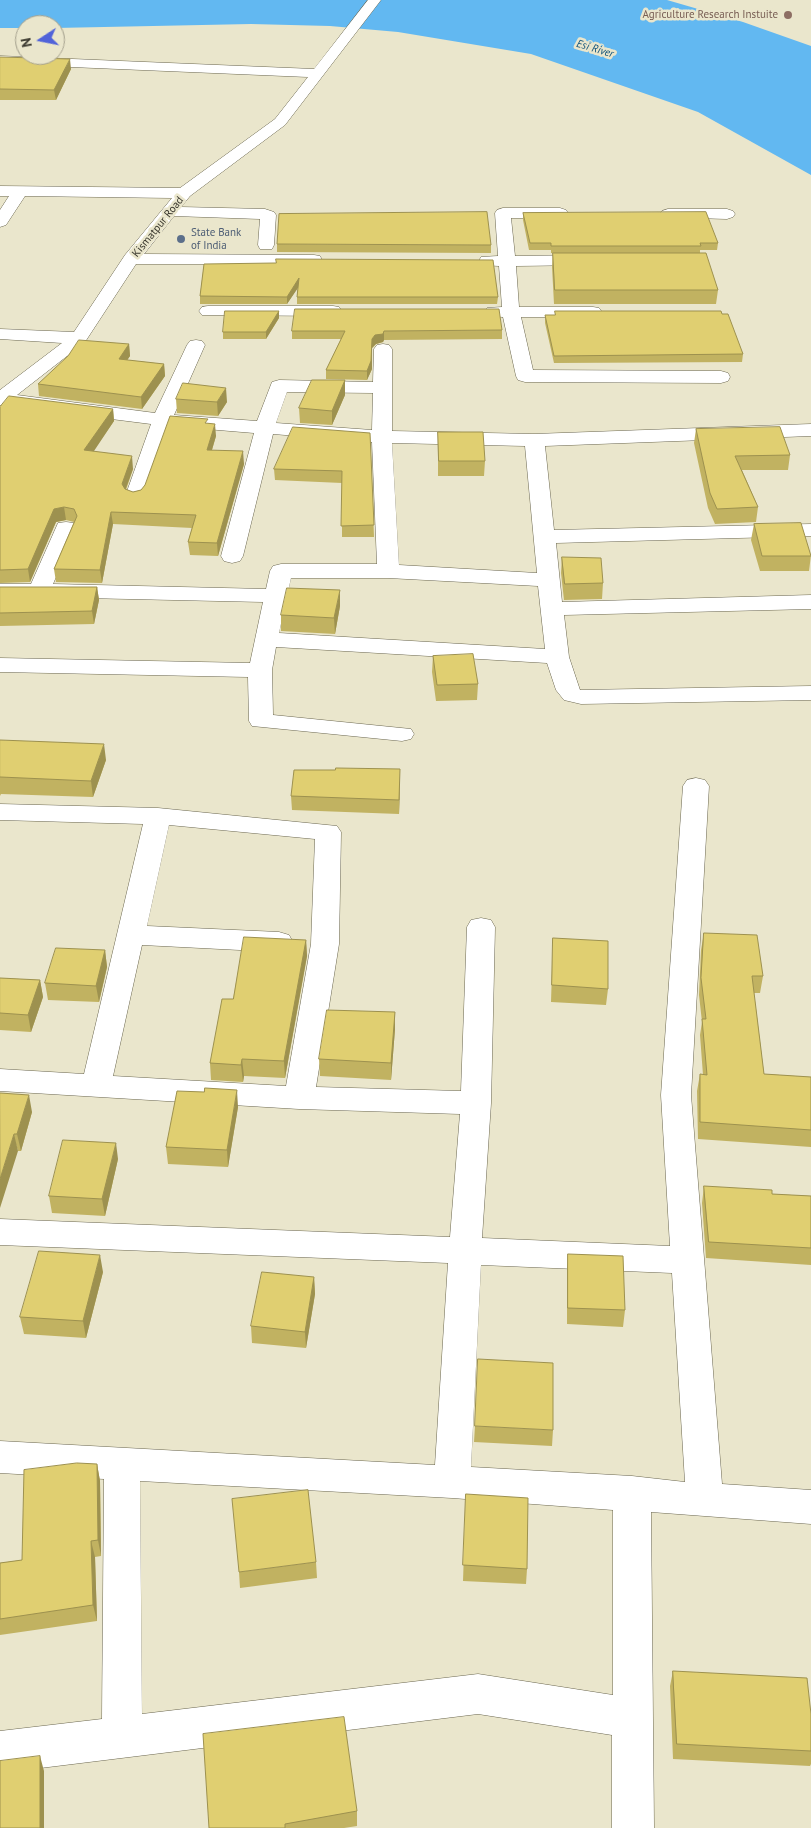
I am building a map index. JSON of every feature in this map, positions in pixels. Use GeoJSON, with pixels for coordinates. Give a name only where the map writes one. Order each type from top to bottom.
{"type":"FeatureCollection","features":[{"type":"Feature","properties":{"kind":"street","name":"Kismatpur Road"},"geometry":{"type":"LineString","coordinates":[[2,396],[79,338],[131,260],[184,193],[280,122],[374,0]]}},
{"type":"Feature","properties":{"kind":"street"},"geometry":{"type":"LineString","coordinates":[[0,60],[316,73]]}},
{"type":"Feature","properties":{"kind":"street"},"geometry":{"type":"LineString","coordinates":[[0,191],[184,193]]}},
{"type":"Feature","properties":{"kind":"street"},"geometry":{"type":"LineString","coordinates":[[0,222],[20,191]]}},
{"type":"Feature","properties":{"kind":"street"},"geometry":{"type":"LineString","coordinates":[[170,212],[266,214],[268,215],[266,245]]}},
{"type":"Feature","properties":{"kind":"street"},"geometry":{"type":"LineString","coordinates":[[483,213],[580,213]]}},
{"type":"Feature","properties":{"kind":"street"},"geometry":{"type":"LineString","coordinates":[[502,213],[511,312],[522,371],[525,376],[721,377]]}},
{"type":"Feature","properties":{"kind":"street"},"geometry":{"type":"LineString","coordinates":[[649,214],[727,214]]}},
{"type":"Feature","properties":{"kind":"street"},"geometry":{"type":"LineString","coordinates":[[131,260],[330,260]]}},
{"type":"Feature","properties":{"kind":"street"},"geometry":{"type":"LineString","coordinates":[[467,261],[606,260]]}},
{"type":"Feature","properties":{"kind":"street"},"geometry":{"type":"LineString","coordinates":[[208,311],[354,312]]}},
{"type":"Feature","properties":{"kind":"street"},"geometry":{"type":"LineString","coordinates":[[472,312],[607,312]]}},
{"type":"Feature","properties":{"kind":"street"},"geometry":{"type":"LineString","coordinates":[[0,334],[79,338]]}},
{"type":"Feature","properties":{"kind":"street"},"geometry":{"type":"LineString","coordinates":[[135,496],[162,420],[196,344]]}},
{"type":"Feature","properties":{"kind":"street"},"geometry":{"type":"LineString","coordinates":[[383,348],[382,437],[388,571]]}},
{"type":"Feature","properties":{"kind":"street"},"geometry":{"type":"LineString","coordinates":[[232,556],[265,427],[279,386],[383,388]]}},
{"type":"Feature","properties":{"kind":"street"},"geometry":{"type":"LineString","coordinates":[[2,396],[162,420],[382,437],[534,440],[811,430]]}},
{"type":"Feature","properties":{"kind":"street"},"geometry":{"type":"LineString","coordinates":[[534,440],[557,658],[568,690],[572,695],[581,697],[811,693]]}},
{"type":"Feature","properties":{"kind":"street"},"geometry":{"type":"LineString","coordinates":[[40,590],[66,528]]}},
{"type":"Feature","properties":{"kind":"street"},"geometry":{"type":"LineString","coordinates":[[544,537],[811,530]]}},
{"type":"Feature","properties":{"kind":"street"},"geometry":{"type":"LineString","coordinates":[[402,734],[261,721],[260,670],[274,596],[281,571],[388,571],[549,580]]}},
{"type":"Feature","properties":{"kind":"street"},"geometry":{"type":"LineString","coordinates":[[0,591],[40,590],[274,596]]}},
{"type":"Feature","properties":{"kind":"street"},"geometry":{"type":"LineString","coordinates":[[552,609],[811,602]]}},
{"type":"Feature","properties":{"kind":"street"},"geometry":{"type":"LineString","coordinates":[[266,639],[557,658]]}},
{"type":"Feature","properties":{"kind":"street"},"geometry":{"type":"LineString","coordinates":[[0,665],[260,670]]}},
{"type":"Feature","properties":{"kind":"street"},"geometry":{"type":"LineString","coordinates":[[696,786],[676,1095],[705,1500]]}},
{"type":"Feature","properties":{"kind":"street"},"geometry":{"type":"LineString","coordinates":[[2,820],[158,816],[328,832],[325,944],[299,1098]]}},
{"type":"Feature","properties":{"kind":"street"},"geometry":{"type":"LineString","coordinates":[[96,1086],[158,816]]}},
{"type":"Feature","properties":{"kind":"street"},"geometry":{"type":"LineString","coordinates":[[452,1482],[464,1252],[476,1103],[482,927]]}},
{"type":"Feature","properties":{"kind":"street"},"geometry":{"type":"LineString","coordinates":[[131,935],[325,944]]}},
{"type":"Feature","properties":{"kind":"street"},"geometry":{"type":"LineString","coordinates":[[0,1080],[299,1098],[476,1103]]}},
{"type":"Feature","properties":{"kind":"street"},"geometry":{"type":"LineString","coordinates":[[0,1232],[688,1260]]}},
{"type":"Feature","properties":{"kind":"street"},"geometry":{"type":"LineString","coordinates":[[0,1457],[632,1493],[811,1507]]}},
{"type":"Feature","properties":{"kind":"street"},"geometry":{"type":"LineString","coordinates":[[122,1463],[122,1736]]}},
{"type":"Feature","properties":{"kind":"street"},"geometry":{"type":"LineString","coordinates":[[632,1493],[633,1828]]}},
{"type":"Feature","properties":{"kind":"street"},"geometry":{"type":"LineString","coordinates":[[0,1752],[478,1694],[634,1718]]}},
{"type":"Feature","properties":{"kind":"water","name":"Esi River"},"geometry":{"type":"Polygon","coordinates":[[[0,0],[667,0],[743,22],[811,46],[811,175],[698,112],[531,54],[398,32],[330,26],[251,24],[65,28],[65,15],[15,15],[15,28],[0,28],[0,0]]]}},
{"type":"Feature","properties":{"kind":"building"},"geometry":{"type":"Polygon","coordinates":[[[0,57],[15,57],[15,65],[65,65],[65,59],[70,59],[54,90],[0,89],[0,57]]]}},
{"type":"Feature","properties":{"kind":"building"},"geometry":{"type":"Polygon","coordinates":[[[487,212],[491,245],[277,244],[279,214],[487,212]]]}},
{"type":"Feature","properties":{"kind":"building"},"geometry":{"type":"Polygon","coordinates":[[[706,212],[718,243],[700,243],[701,246],[551,246],[551,243],[530,243],[523,213],[706,212]]]}},
{"type":"Feature","properties":{"kind":"building"},"geometry":{"type":"Polygon","coordinates":[[[553,253],[706,253],[718,290],[555,290],[553,253]]]}},
{"type":"Feature","properties":{"kind":"building"},"geometry":{"type":"Polygon","coordinates":[[[276,259],[493,260],[498,297],[297,297],[299,278],[287,297],[200,296],[204,264],[276,263],[276,259]]]}},
{"type":"Feature","properties":{"kind":"building"},"geometry":{"type":"Polygon","coordinates":[[[295,309],[499,309],[502,330],[384,331],[383,334],[375,335],[372,339],[371,361],[367,371],[326,370],[345,331],[292,331],[295,309]]]}},
{"type":"Feature","properties":{"kind":"building"},"geometry":{"type":"Polygon","coordinates":[[[225,311],[279,311],[266,332],[223,332],[225,311]]]}},
{"type":"Feature","properties":{"kind":"building"},"geometry":{"type":"Polygon","coordinates":[[[555,311],[721,311],[722,314],[728,314],[743,354],[554,356],[545,315],[555,315],[555,311]]]}},
{"type":"Feature","properties":{"kind":"building"},"geometry":{"type":"Polygon","coordinates":[[[79,340],[129,344],[119,359],[164,364],[141,397],[38,384],[68,356],[79,340]]]}},
{"type":"Feature","properties":{"kind":"building"},"geometry":{"type":"Polygon","coordinates":[[[312,380],[345,380],[332,411],[299,408],[312,380]]]}},
{"type":"Feature","properties":{"kind":"building"},"geometry":{"type":"Polygon","coordinates":[[[183,383],[226,388],[217,402],[176,399],[183,383]]]}},
{"type":"Feature","properties":{"kind":"building"},"geometry":{"type":"Polygon","coordinates":[[[9,396],[113,409],[84,450],[132,456],[122,484],[125,489],[133,492],[141,490],[145,485],[170,416],[208,419],[205,423],[215,424],[207,450],[243,451],[217,543],[188,542],[196,515],[111,512],[100,570],[54,569],[77,516],[74,509],[64,507],[54,509],[28,569],[0,570],[0,407],[9,396]]]}},
{"type":"Feature","properties":{"kind":"building"},"geometry":{"type":"Polygon","coordinates":[[[293,427],[370,433],[374,525],[341,526],[342,471],[274,469],[293,427]]]}},
{"type":"Feature","properties":{"kind":"building"},"geometry":{"type":"Polygon","coordinates":[[[780,427],[790,455],[735,456],[758,507],[717,509],[710,493],[696,429],[780,427]]]}},
{"type":"Feature","properties":{"kind":"building"},"geometry":{"type":"Polygon","coordinates":[[[438,432],[483,432],[485,461],[439,461],[438,432]]]}},
{"type":"Feature","properties":{"kind":"building"},"geometry":{"type":"Polygon","coordinates":[[[801,523],[811,556],[762,556],[754,524],[801,523]]]}},
{"type":"Feature","properties":{"kind":"building"},"geometry":{"type":"Polygon","coordinates":[[[562,557],[601,558],[603,583],[565,584],[562,557]]]}},
{"type":"Feature","properties":{"kind":"building"},"geometry":{"type":"Polygon","coordinates":[[[0,587],[97,587],[92,611],[0,613],[0,587]]]}},
{"type":"Feature","properties":{"kind":"building"},"geometry":{"type":"Polygon","coordinates":[[[287,588],[340,590],[334,618],[281,615],[287,588]]]}},
{"type":"Feature","properties":{"kind":"building"},"geometry":{"type":"Polygon","coordinates":[[[473,654],[478,684],[437,685],[433,656],[473,654]]]}},
{"type":"Feature","properties":{"kind":"building"},"geometry":{"type":"Polygon","coordinates":[[[0,740],[104,744],[91,781],[0,777],[0,740]]]}},
{"type":"Feature","properties":{"kind":"building"},"geometry":{"type":"Polygon","coordinates":[[[336,768],[400,769],[399,800],[291,796],[294,770],[335,770],[336,768]]]}},
{"type":"Feature","properties":{"kind":"building"},"geometry":{"type":"Polygon","coordinates":[[[704,933],[757,935],[763,976],[752,976],[764,1074],[811,1077],[811,1130],[700,1122],[700,1074],[707,1075],[702,1019],[706,1019],[701,978],[704,933]]]}},
{"type":"Feature","properties":{"kind":"building"},"geometry":{"type":"Polygon","coordinates":[[[244,937],[306,940],[284,1061],[242,1059],[241,1065],[210,1063],[222,999],[233,999],[244,937]]]}},
{"type":"Feature","properties":{"kind":"building"},"geometry":{"type":"Polygon","coordinates":[[[553,938],[608,941],[608,989],[552,985],[553,938]]]}},
{"type":"Feature","properties":{"kind":"building"},"geometry":{"type":"Polygon","coordinates":[[[56,948],[105,950],[96,986],[45,983],[56,948]]]}},
{"type":"Feature","properties":{"kind":"building"},"geometry":{"type":"Polygon","coordinates":[[[0,978],[40,980],[28,1015],[0,1013],[0,978]]]}},
{"type":"Feature","properties":{"kind":"building"},"geometry":{"type":"Polygon","coordinates":[[[327,1010],[395,1012],[391,1063],[319,1059],[327,1010]]]}},
{"type":"Feature","properties":{"kind":"building"},"geometry":{"type":"Polygon","coordinates":[[[205,1088],[237,1090],[227,1150],[166,1147],[177,1091],[204,1092],[205,1088]]]}},
{"type":"Feature","properties":{"kind":"building"},"geometry":{"type":"Polygon","coordinates":[[[0,1093],[29,1095],[0,1179],[0,1093]]]}},
{"type":"Feature","properties":{"kind":"building"},"geometry":{"type":"Polygon","coordinates":[[[63,1140],[116,1143],[102,1199],[49,1196],[63,1140]]]}},
{"type":"Feature","properties":{"kind":"building"},"geometry":{"type":"Polygon","coordinates":[[[704,1186],[772,1190],[772,1194],[811,1196],[811,1248],[709,1242],[704,1186]]]}},
{"type":"Feature","properties":{"kind":"building"},"geometry":{"type":"Polygon","coordinates":[[[39,1251],[100,1255],[83,1321],[20,1317],[39,1251]]]}},
{"type":"Feature","properties":{"kind":"building"},"geometry":{"type":"Polygon","coordinates":[[[568,1254],[623,1256],[625,1310],[568,1308],[568,1254]]]}},
{"type":"Feature","properties":{"kind":"building"},"geometry":{"type":"Polygon","coordinates":[[[262,1272],[314,1277],[305,1332],[251,1326],[262,1272]]]}},
{"type":"Feature","properties":{"kind":"building"},"geometry":{"type":"Polygon","coordinates":[[[478,1359],[553,1363],[553,1430],[475,1426],[478,1359]]]}},
{"type":"Feature","properties":{"kind":"building"},"geometry":{"type":"Polygon","coordinates":[[[77,1463],[97,1464],[98,1540],[91,1541],[93,1605],[0,1619],[0,1563],[22,1560],[24,1470],[77,1463]]]}},
{"type":"Feature","properties":{"kind":"building"},"geometry":{"type":"Polygon","coordinates":[[[308,1490],[316,1562],[239,1572],[232,1499],[308,1490]]]}},
{"type":"Feature","properties":{"kind":"building"},"geometry":{"type":"Polygon","coordinates":[[[466,1494],[528,1498],[527,1569],[463,1565],[466,1494]]]}},
{"type":"Feature","properties":{"kind":"building"},"geometry":{"type":"Polygon","coordinates":[[[673,1671],[807,1678],[811,1714],[811,1751],[677,1744],[673,1671]]]}},
{"type":"Feature","properties":{"kind":"building"},"geometry":{"type":"Polygon","coordinates":[[[344,1717],[357,1811],[285,1824],[285,1828],[209,1828],[203,1734],[344,1717]]]}},
{"type":"Feature","properties":{"kind":"building"},"geometry":{"type":"Polygon","coordinates":[[[40,1756],[40,1828],[0,1828],[0,1761],[40,1756]]]}},
{"type":"Feature","properties":{"kind":"place","name":"Agriculture Research Instuite"},"geometry":{"type":"Point","coordinates":[788,15]}},
{"type":"Feature","properties":{"kind":"place","name":"State Bank of India"},"geometry":{"type":"Point","coordinates":[181,239]}}]}
